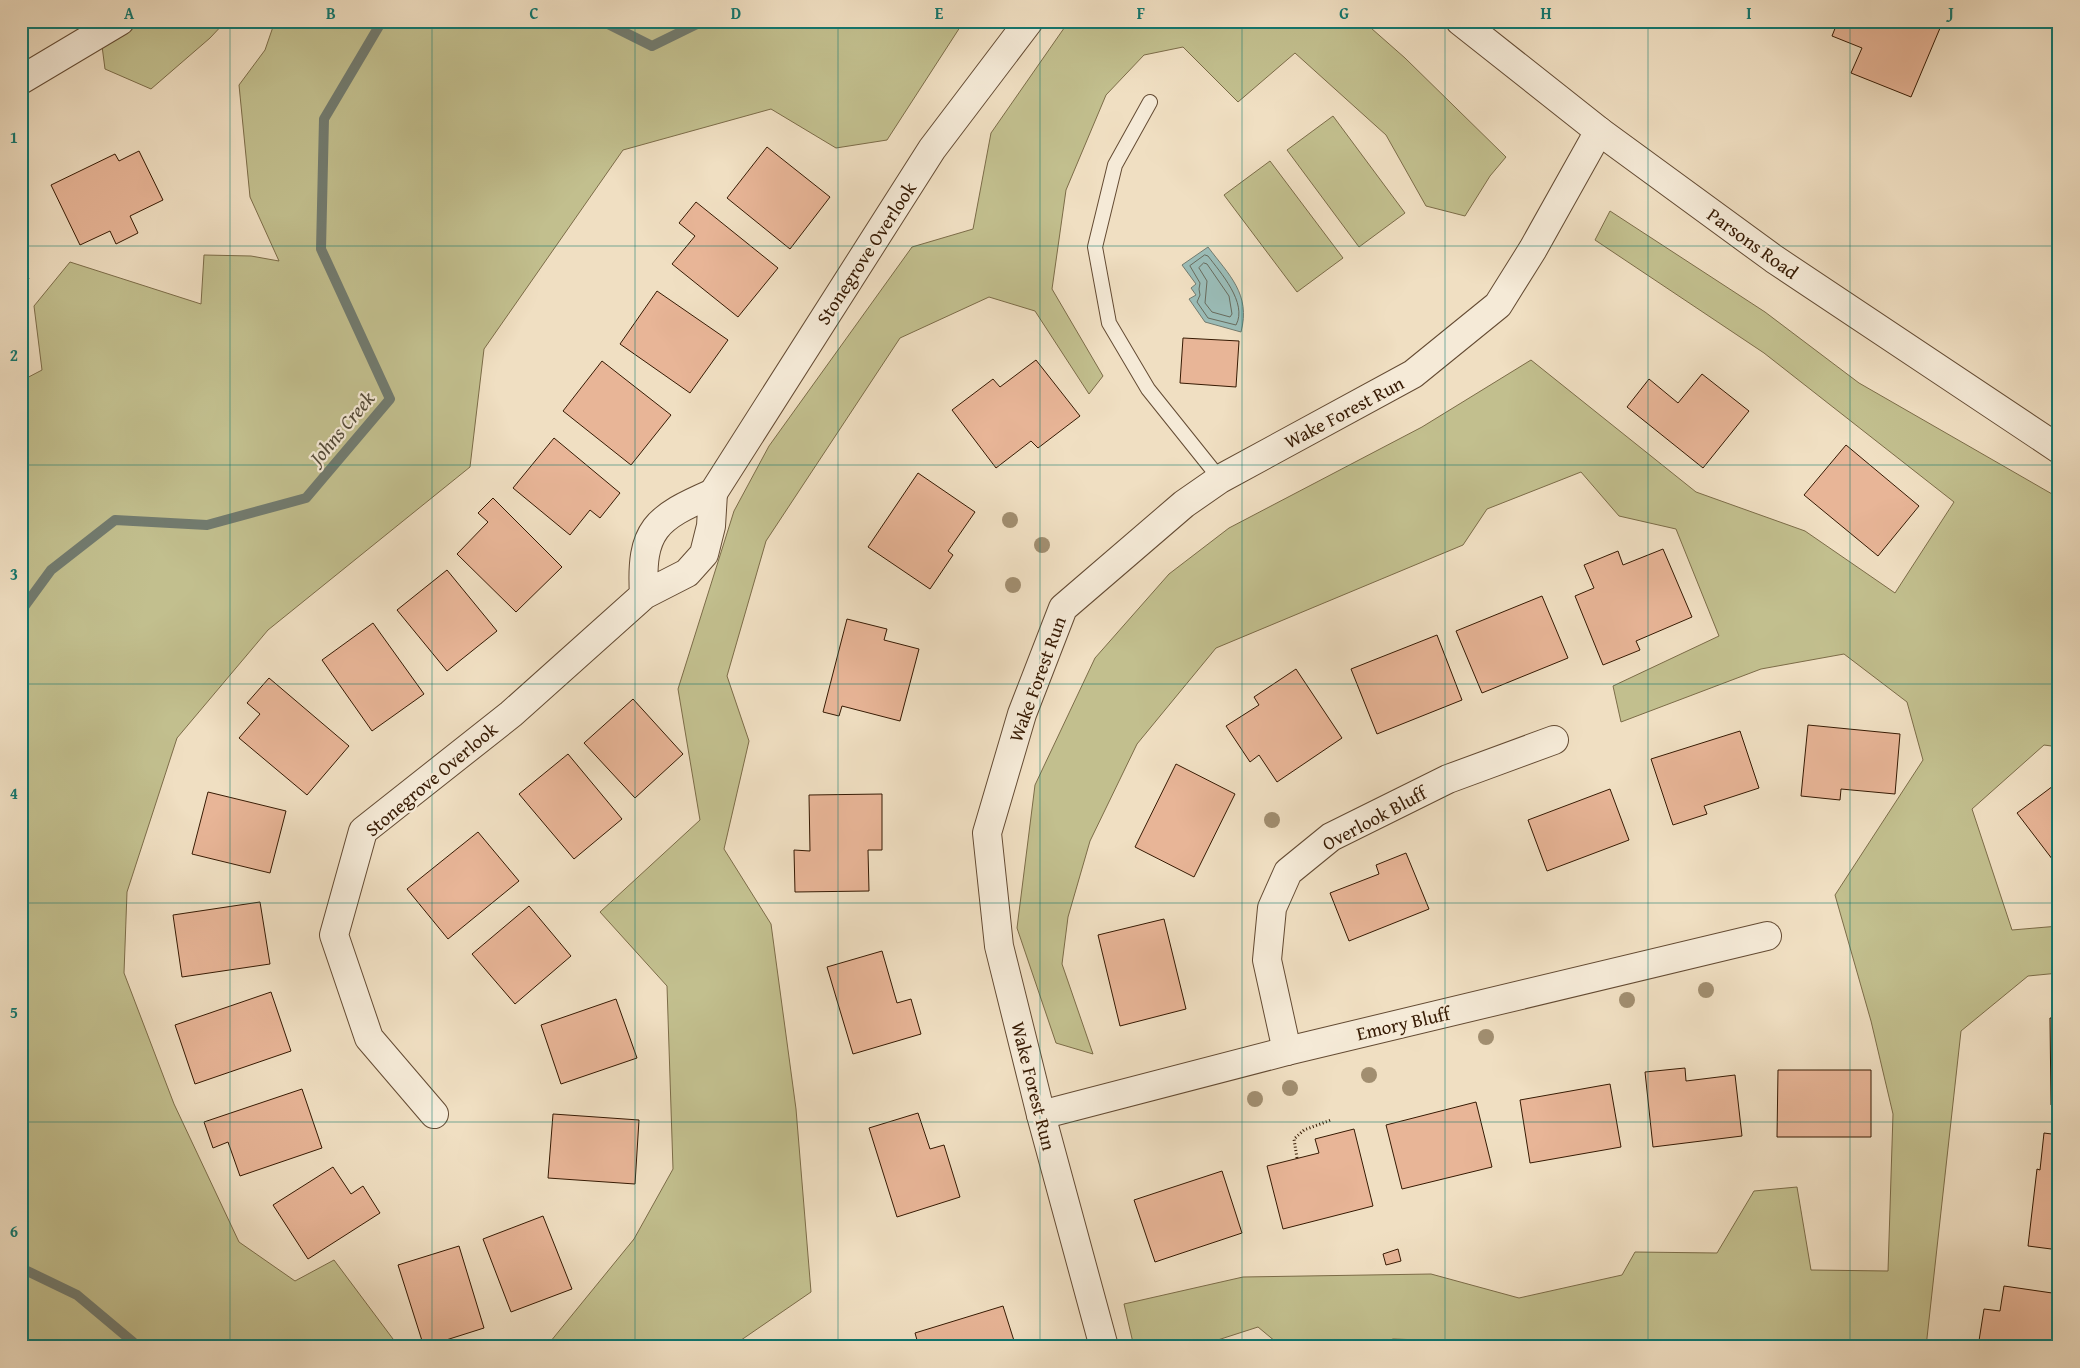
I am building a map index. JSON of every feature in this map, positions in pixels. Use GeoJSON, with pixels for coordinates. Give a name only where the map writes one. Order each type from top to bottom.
{"type":"FeatureCollection","features":[{"type":"Feature","properties":{"kind":"street"},"geometry":{"type":"LineString","coordinates":[[21,80],[120,21]]}},
{"type":"Feature","properties":{"kind":"street","name":"Stonegrove Overlook"},"geometry":{"type":"LineString","coordinates":[[434,1114],[369,1038],[334,935],[363,831],[511,714],[644,595],[687,572],[704,554],[711,526],[713,493],[932,149],[1030,21]]}},
{"type":"Feature","properties":{"kind":"street","name":"Parsons Road"},"geometry":{"type":"LineString","coordinates":[[1460,21],[1599,131],[1807,282],[2059,449]]}},
{"type":"Feature","properties":{"kind":"street","name":"Wake Forest Run"},"geometry":{"type":"LineString","coordinates":[[1104,1347],[1041,1115],[999,946],[987,833],[1022,714],[1063,608],[1184,504],[1220,479],[1413,374],[1498,305],[1533,249],[1599,131]]}},
{"type":"Feature","properties":{"kind":"street"},"geometry":{"type":"LineString","coordinates":[[644,595],[642,570],[650,537],[659,523],[683,506],[713,493]]}},
{"type":"Feature","properties":{"kind":"street","name":"Overlook Bluff"},"geometry":{"type":"LineString","coordinates":[[1287,1051],[1267,960],[1272,908],[1288,872],[1331,837],[1448,779],[1554,740]]}},
{"type":"Feature","properties":{"kind":"street","name":"Emory Bluff"},"geometry":{"type":"LineString","coordinates":[[1041,1115],[1287,1051],[1767,936]]}},
{"type":"Feature","properties":{"kind":"lane"},"geometry":{"type":"LineString","coordinates":[[1150,102],[1115,165],[1095,247],[1109,323],[1148,389],[1220,479]]}},
{"type":"Feature","properties":{"kind":"path"},"geometry":{"type":"LineString","coordinates":[[1297,1158],[1294,1139],[1304,1130],[1331,1120]]}},
{"type":"Feature","properties":{"kind":"shaded area"},"geometry":{"type":"Polygon","coordinates":[[[140,21],[226,21],[210,38],[151,89],[105,69],[102,46],[140,21]]]}},
{"type":"Feature","properties":{"kind":"shaded area"},"geometry":{"type":"Polygon","coordinates":[[[275,21],[964,21],[887,140],[836,148],[771,109],[623,150],[484,349],[470,467],[268,630],[177,738],[127,892],[124,973],[174,1104],[239,1242],[295,1281],[334,1260],[399,1347],[21,1347],[21,381],[42,370],[34,306],[70,262],[201,304],[204,255],[251,256],[279,261],[250,197],[239,85],[265,50],[275,21]]]}},
{"type":"Feature","properties":{"kind":"shaded area"},"geometry":{"type":"Polygon","coordinates":[[[1069,21],[1363,21],[1405,58],[1506,157],[1490,176],[1465,216],[1426,206],[1386,135],[1295,53],[1238,102],[1183,47],[1144,55],[1106,95],[1066,190],[1052,289],[1103,376],[1089,394],[1035,311],[989,297],[900,338],[766,541],[727,676],[749,741],[724,849],[771,924],[796,1109],[811,1292],[731,1347],[546,1347],[634,1239],[673,1169],[667,986],[600,912],[700,820],[678,689],[734,511],[769,446],[912,247],[973,229],[991,133],[1069,21]]]}},
{"type":"Feature","properties":{"kind":"shaded area"},"geometry":{"type":"Polygon","coordinates":[[[1333,116],[1405,213],[1359,247],[1287,150],[1333,116]]]}},
{"type":"Feature","properties":{"kind":"shaded area"},"geometry":{"type":"Polygon","coordinates":[[[1270,161],[1343,258],[1297,292],[1224,195],[1270,161]]]}},
{"type":"Feature","properties":{"kind":"shaded area"},"geometry":{"type":"Polygon","coordinates":[[[1610,211],[1765,312],[1859,383],[2059,498],[2059,747],[2044,745],[1972,809],[2012,930],[2059,926],[2059,973],[2028,976],[1961,1031],[1926,1347],[1481,1347],[1477,1342],[1393,1339],[1370,1347],[1282,1347],[1258,1327],[1196,1347],[1134,1347],[1124,1304],[1243,1277],[1431,1274],[1519,1298],[1622,1275],[1635,1252],[1717,1253],[1754,1191],[1797,1187],[1811,1270],[1888,1271],[1893,1114],[1871,1021],[1835,895],[1923,760],[1907,702],[1844,654],[1761,669],[1621,722],[1613,686],[1719,636],[1676,529],[1619,516],[1581,472],[1487,509],[1463,545],[1216,648],[1137,744],[1090,841],[1068,917],[1062,964],[1093,1054],[1056,1043],[1017,928],[1035,785],[1095,658],[1169,574],[1229,528],[1422,427],[1531,360],[1696,492],[1805,531],[1895,593],[1954,502],[1764,353],[1595,240],[1610,211]]]}},
{"type":"Feature","properties":{"kind":"water"},"geometry":{"type":"Polygon","coordinates":[[[1208,247],[1230,276],[1240,296],[1243,307],[1241,332],[1205,322],[1189,299],[1196,295],[1191,288],[1196,284],[1182,265],[1208,247]]]}},
{"type":"Feature","properties":{"kind":"building"},"geometry":{"type":"Polygon","coordinates":[[[1838,21],[1943,21],[1911,97],[1851,73],[1862,48],[1832,36],[1838,21]]]}},
{"type":"Feature","properties":{"kind":"building"},"geometry":{"type":"Polygon","coordinates":[[[767,147],[830,197],[790,249],[727,198],[767,147]]]}},
{"type":"Feature","properties":{"kind":"building"},"geometry":{"type":"Polygon","coordinates":[[[139,151],[163,200],[130,216],[138,233],[116,244],[110,231],[80,245],[51,185],[115,154],[119,161],[139,151]]]}},
{"type":"Feature","properties":{"kind":"building"},"geometry":{"type":"Polygon","coordinates":[[[696,202],[778,268],[738,317],[672,264],[695,236],[679,223],[696,202]]]}},
{"type":"Feature","properties":{"kind":"building"},"geometry":{"type":"Polygon","coordinates":[[[21,265],[29,279],[21,284],[21,265]]]}},
{"type":"Feature","properties":{"kind":"building"},"geometry":{"type":"Polygon","coordinates":[[[657,291],[728,340],[690,393],[620,344],[657,291]]]}},
{"type":"Feature","properties":{"kind":"building"},"geometry":{"type":"Polygon","coordinates":[[[1183,338],[1239,341],[1236,387],[1180,383],[1183,338]]]}},
{"type":"Feature","properties":{"kind":"building"},"geometry":{"type":"Polygon","coordinates":[[[1036,360],[1080,416],[1038,448],[1031,441],[996,468],[952,410],[993,379],[1000,387],[1036,360]]]}},
{"type":"Feature","properties":{"kind":"building"},"geometry":{"type":"Polygon","coordinates":[[[602,361],[671,415],[631,465],[563,411],[602,361]]]}},
{"type":"Feature","properties":{"kind":"building"},"geometry":{"type":"Polygon","coordinates":[[[1702,374],[1749,411],[1703,468],[1627,407],[1649,379],[1678,403],[1702,374]]]}},
{"type":"Feature","properties":{"kind":"building"},"geometry":{"type":"Polygon","coordinates":[[[554,438],[620,493],[600,518],[590,510],[570,535],[513,488],[554,438]]]}},
{"type":"Feature","properties":{"kind":"building"},"geometry":{"type":"Polygon","coordinates":[[[1846,445],[1919,506],[1878,556],[1804,495],[1846,445]]]}},
{"type":"Feature","properties":{"kind":"building"},"geometry":{"type":"Polygon","coordinates":[[[918,473],[975,512],[948,551],[953,555],[930,589],[868,547],[918,473]]]}},
{"type":"Feature","properties":{"kind":"building"},"geometry":{"type":"Polygon","coordinates":[[[493,498],[562,567],[516,612],[457,554],[488,522],[478,513],[493,498]]]}},
{"type":"Feature","properties":{"kind":"building"},"geometry":{"type":"Polygon","coordinates":[[[1663,549],[1692,617],[1636,641],[1640,650],[1603,665],[1575,596],[1594,588],[1584,565],[1618,551],[1623,565],[1663,549]]]}},
{"type":"Feature","properties":{"kind":"building"},"geometry":{"type":"Polygon","coordinates":[[[447,570],[497,631],[447,671],[397,610],[447,570]]]}},
{"type":"Feature","properties":{"kind":"building"},"geometry":{"type":"Polygon","coordinates":[[[1542,596],[1568,658],[1482,693],[1456,631],[1542,596]]]}},
{"type":"Feature","properties":{"kind":"building"},"geometry":{"type":"Polygon","coordinates":[[[847,619],[887,629],[884,640],[919,649],[900,721],[842,706],[839,716],[823,712],[847,619]]]}},
{"type":"Feature","properties":{"kind":"building"},"geometry":{"type":"Polygon","coordinates":[[[373,623],[424,694],[372,731],[322,660],[373,623]]]}},
{"type":"Feature","properties":{"kind":"building"},"geometry":{"type":"Polygon","coordinates":[[[1437,635],[1462,700],[1377,734],[1351,669],[1437,635]]]}},
{"type":"Feature","properties":{"kind":"building"},"geometry":{"type":"Polygon","coordinates":[[[1296,669],[1342,738],[1277,782],[1259,755],[1250,762],[1226,726],[1259,705],[1254,697],[1296,669]]]}},
{"type":"Feature","properties":{"kind":"building"},"geometry":{"type":"Polygon","coordinates":[[[269,678],[349,746],[307,795],[239,738],[260,714],[247,703],[269,678]]]}},
{"type":"Feature","properties":{"kind":"building"},"geometry":{"type":"Polygon","coordinates":[[[633,699],[683,754],[635,798],[584,743],[633,699]]]}},
{"type":"Feature","properties":{"kind":"building"},"geometry":{"type":"Polygon","coordinates":[[[1808,725],[1900,734],[1895,794],[1841,789],[1840,800],[1801,796],[1808,725]]]}},
{"type":"Feature","properties":{"kind":"building"},"geometry":{"type":"Polygon","coordinates":[[[1740,731],[1759,788],[1704,806],[1707,814],[1673,825],[1651,759],[1740,731]]]}},
{"type":"Feature","properties":{"kind":"building"},"geometry":{"type":"Polygon","coordinates":[[[568,754],[622,819],[574,859],[519,794],[568,754]]]}},
{"type":"Feature","properties":{"kind":"building"},"geometry":{"type":"Polygon","coordinates":[[[1176,764],[1235,794],[1194,877],[1135,847],[1176,764]]]}},
{"type":"Feature","properties":{"kind":"building"},"geometry":{"type":"Polygon","coordinates":[[[2053,786],[2059,793],[2059,868],[2017,813],[2053,786]]]}},
{"type":"Feature","properties":{"kind":"building"},"geometry":{"type":"Polygon","coordinates":[[[1610,789],[1629,840],[1547,871],[1528,820],[1610,789]]]}},
{"type":"Feature","properties":{"kind":"building"},"geometry":{"type":"Polygon","coordinates":[[[208,792],[286,811],[270,873],[192,854],[208,792]]]}},
{"type":"Feature","properties":{"kind":"building"},"geometry":{"type":"Polygon","coordinates":[[[882,794],[882,850],[868,850],[869,891],[795,892],[794,850],[810,851],[809,795],[882,794]]]}},
{"type":"Feature","properties":{"kind":"building"},"geometry":{"type":"Polygon","coordinates":[[[478,832],[519,881],[448,939],[407,889],[478,832]]]}},
{"type":"Feature","properties":{"kind":"building"},"geometry":{"type":"Polygon","coordinates":[[[1406,853],[1429,909],[1349,941],[1330,893],[1379,874],[1376,865],[1406,853]]]}},
{"type":"Feature","properties":{"kind":"building"},"geometry":{"type":"Polygon","coordinates":[[[260,902],[270,964],[182,977],[173,915],[260,902]]]}},
{"type":"Feature","properties":{"kind":"building"},"geometry":{"type":"Polygon","coordinates":[[[529,906],[571,956],[515,1004],[472,954],[529,906]]]}},
{"type":"Feature","properties":{"kind":"building"},"geometry":{"type":"Polygon","coordinates":[[[1164,919],[1186,1009],[1120,1026],[1098,935],[1164,919]]]}},
{"type":"Feature","properties":{"kind":"building"},"geometry":{"type":"Polygon","coordinates":[[[882,951],[897,1003],[911,999],[921,1034],[853,1054],[827,967],[882,951]]]}},
{"type":"Feature","properties":{"kind":"building"},"geometry":{"type":"Polygon","coordinates":[[[271,992],[291,1051],[195,1084],[175,1025],[271,992]]]}},
{"type":"Feature","properties":{"kind":"building"},"geometry":{"type":"Polygon","coordinates":[[[616,999],[637,1058],[561,1084],[541,1025],[616,999]]]}},
{"type":"Feature","properties":{"kind":"building"},"geometry":{"type":"Polygon","coordinates":[[[2050,1018],[2059,1018],[2059,1105],[2051,1105],[2050,1018]]]}},
{"type":"Feature","properties":{"kind":"building"},"geometry":{"type":"Polygon","coordinates":[[[1685,1068],[1686,1081],[1735,1075],[1742,1136],[1653,1147],[1645,1072],[1685,1068]]]}},
{"type":"Feature","properties":{"kind":"building"},"geometry":{"type":"Polygon","coordinates":[[[1778,1070],[1871,1070],[1871,1137],[1777,1137],[1778,1070]]]}},
{"type":"Feature","properties":{"kind":"building"},"geometry":{"type":"Polygon","coordinates":[[[1610,1084],[1621,1147],[1530,1163],[1520,1100],[1610,1084]]]}},
{"type":"Feature","properties":{"kind":"building"},"geometry":{"type":"Polygon","coordinates":[[[302,1089],[322,1148],[240,1176],[228,1142],[213,1148],[204,1122],[302,1089]]]}},
{"type":"Feature","properties":{"kind":"building"},"geometry":{"type":"Polygon","coordinates":[[[1476,1102],[1492,1167],[1402,1189],[1386,1125],[1476,1102]]]}},
{"type":"Feature","properties":{"kind":"building"},"geometry":{"type":"Polygon","coordinates":[[[918,1113],[930,1149],[944,1145],[960,1197],[897,1217],[869,1128],[918,1113]]]}},
{"type":"Feature","properties":{"kind":"building"},"geometry":{"type":"Polygon","coordinates":[[[553,1114],[639,1120],[635,1184],[548,1178],[553,1114]]]}},
{"type":"Feature","properties":{"kind":"building"},"geometry":{"type":"Polygon","coordinates":[[[1354,1129],[1373,1206],[1283,1229],[1267,1166],[1319,1153],[1315,1139],[1354,1129]]]}},
{"type":"Feature","properties":{"kind":"building"},"geometry":{"type":"Polygon","coordinates":[[[2044,1133],[2059,1135],[2059,1250],[2028,1246],[2037,1169],[2040,1170],[2044,1133]]]}},
{"type":"Feature","properties":{"kind":"building"},"geometry":{"type":"Polygon","coordinates":[[[333,1167],[351,1194],[363,1186],[380,1213],[308,1259],[273,1205],[333,1167]]]}},
{"type":"Feature","properties":{"kind":"building"},"geometry":{"type":"Polygon","coordinates":[[[1222,1171],[1242,1233],[1155,1262],[1134,1200],[1222,1171]]]}},
{"type":"Feature","properties":{"kind":"building"},"geometry":{"type":"Polygon","coordinates":[[[543,1216],[572,1289],[511,1312],[483,1239],[543,1216]]]}},
{"type":"Feature","properties":{"kind":"building"},"geometry":{"type":"Polygon","coordinates":[[[459,1246],[484,1328],[424,1347],[398,1265],[459,1246]]]}},
{"type":"Feature","properties":{"kind":"building"},"geometry":{"type":"Polygon","coordinates":[[[1398,1249],[1401,1261],[1386,1265],[1383,1254],[1398,1249]]]}},
{"type":"Feature","properties":{"kind":"building"},"geometry":{"type":"Polygon","coordinates":[[[2004,1286],[2059,1294],[2059,1347],[1978,1347],[1984,1309],[2000,1311],[2004,1286]]]}},
{"type":"Feature","properties":{"kind":"building"},"geometry":{"type":"Polygon","coordinates":[[[1003,1306],[1016,1347],[919,1347],[915,1333],[1003,1306]]]}},
{"type":"Feature","properties":{"kind":"waterway","name":"Johns Creek"},"geometry":{"type":"LineString","coordinates":[[21,611],[51,570],[115,520],[207,525],[306,498],[390,399],[321,249],[324,119],[382,21]]}},
{"type":"Feature","properties":{"kind":"waterway","name":"Johns Creek"},"geometry":{"type":"LineString","coordinates":[[602,21],[652,46],[703,21]]}},
{"type":"Feature","properties":{"kind":"waterway","name":"Johns Creek"},"geometry":{"type":"LineString","coordinates":[[21,1268],[77,1295],[133,1342],[135,1347]]}}]}
